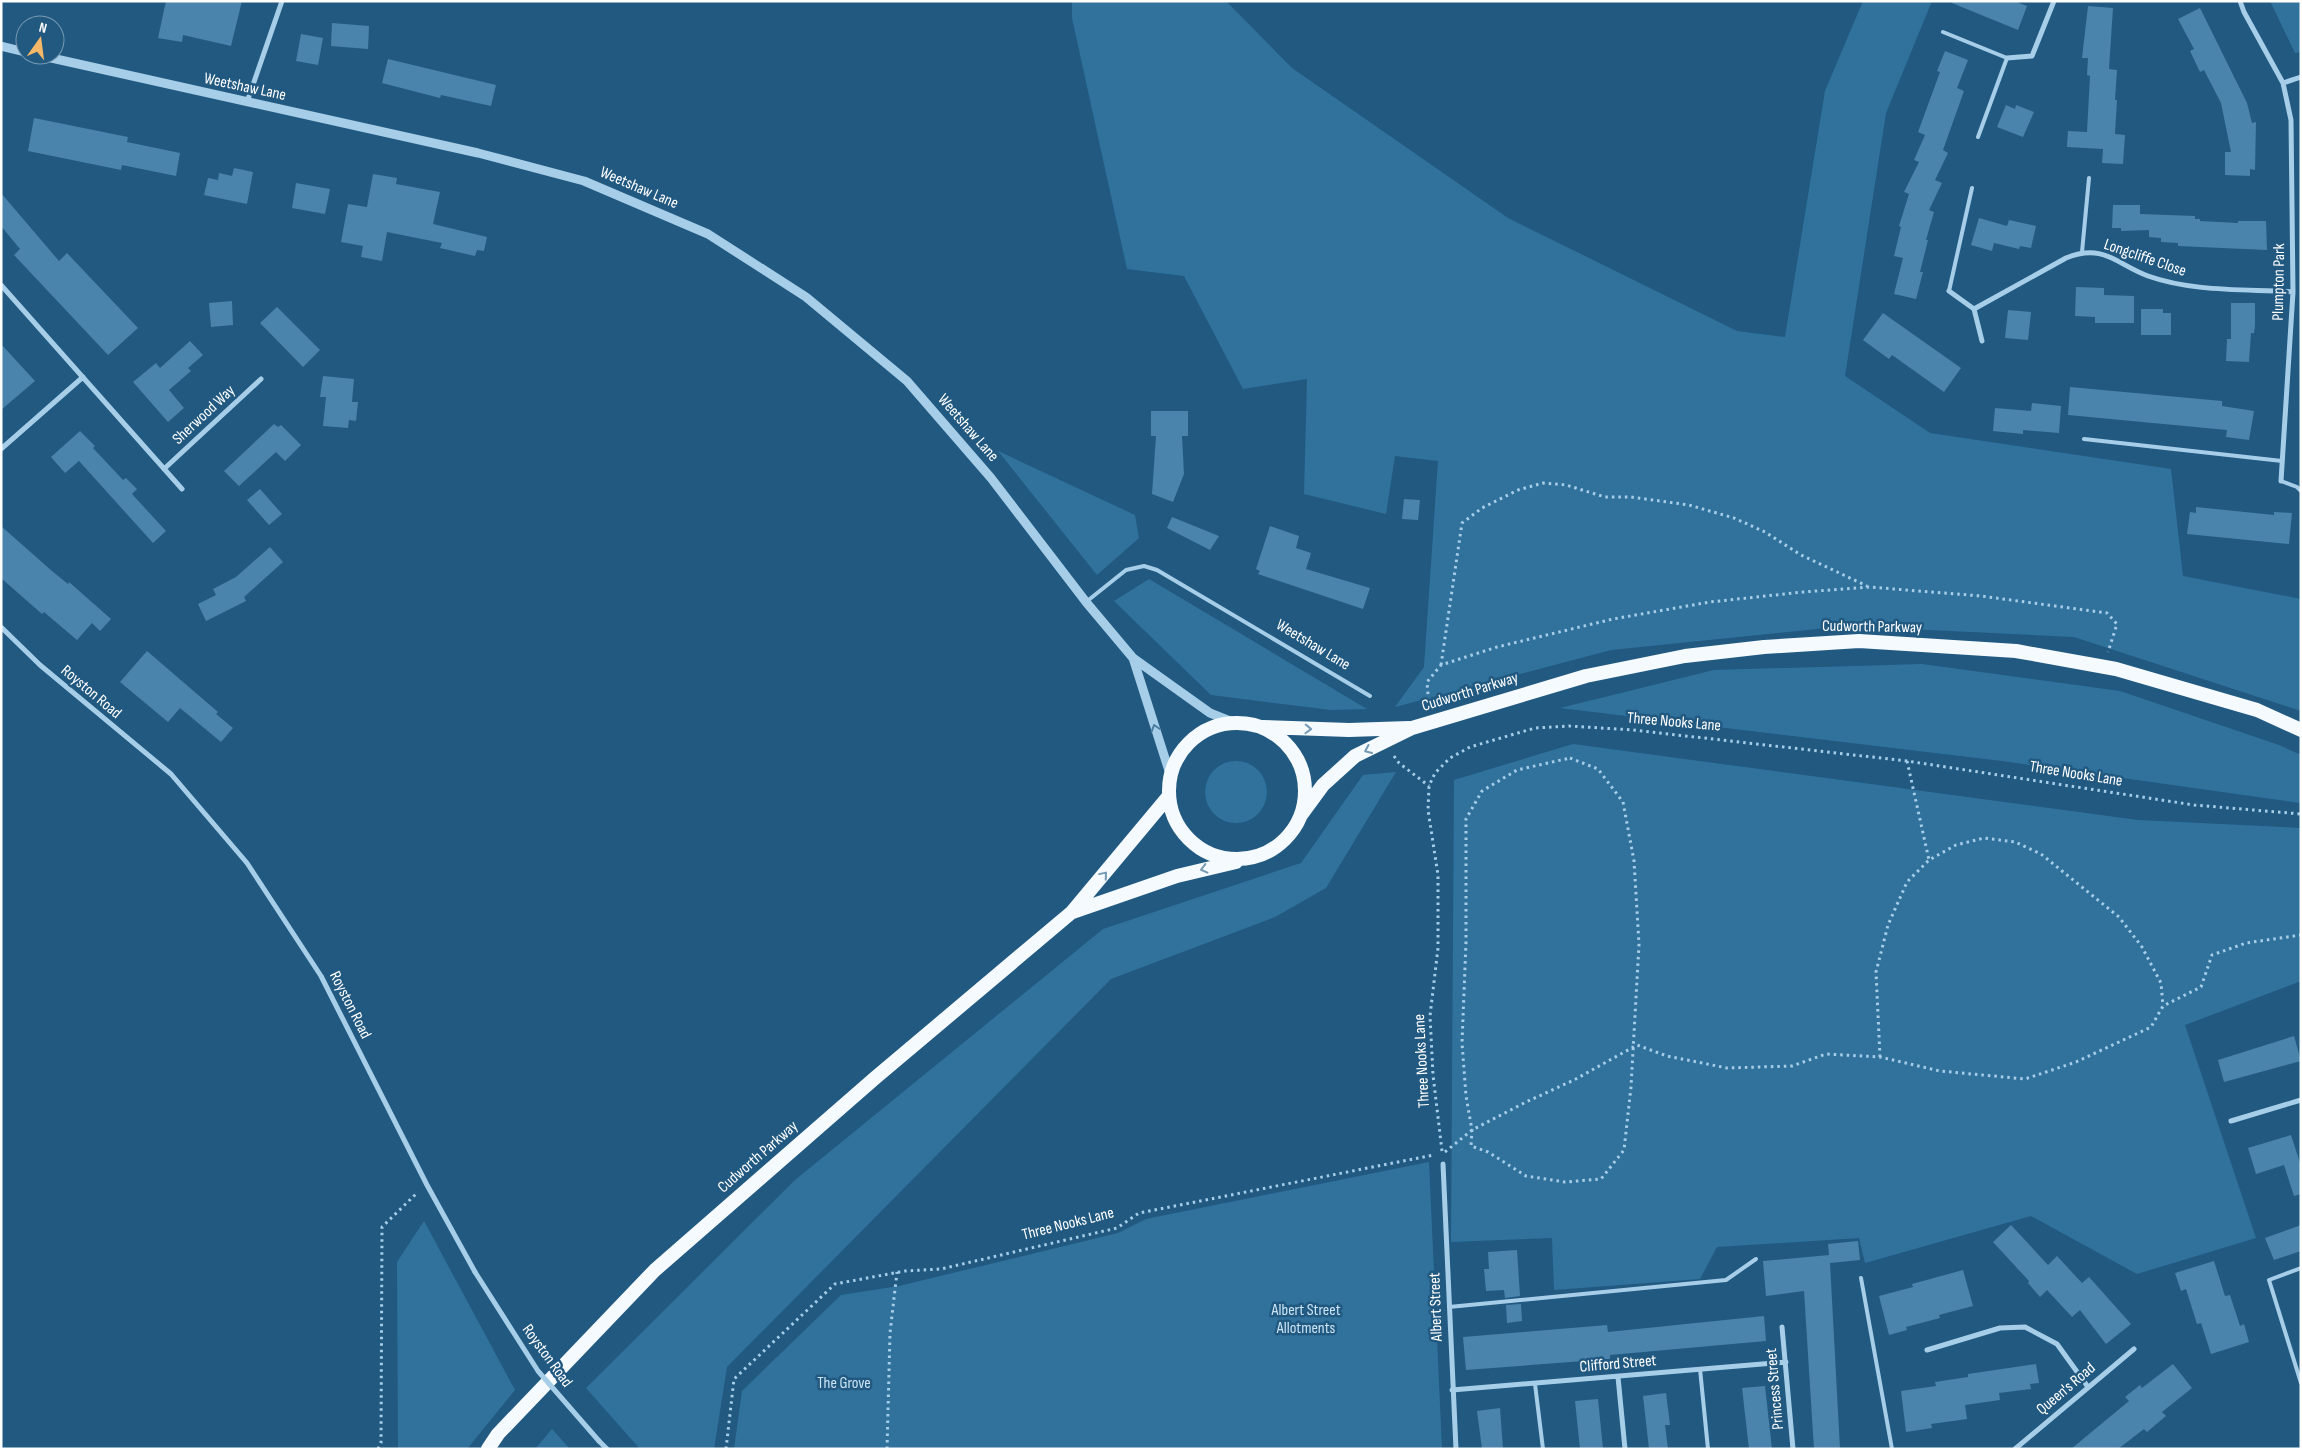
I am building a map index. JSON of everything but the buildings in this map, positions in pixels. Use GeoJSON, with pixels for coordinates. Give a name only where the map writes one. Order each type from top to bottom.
{"type":"FeatureCollection","features":[{"type":"Feature","properties":{"kind":"highway","name":"Cudworth Parkway"},"geometry":{"type":"LineString","coordinates":[[1072,912],[1177,876],[1251,858],[1272,850],[1290,834],[1323,785],[1355,756],[1412,728],[1586,676],[1685,656],[1764,647],[1859,641],[2016,651],[2104,666],[2256,710],[2301,730]]}},
{"type":"Feature","properties":{"kind":"highway","name":"Cudworth Parkway"},"geometry":{"type":"LineString","coordinates":[[1251,858],[1228,859],[1206,852],[1188,839],[1174,820],[1168,797],[1170,774],[1179,754],[1194,738],[1213,727],[1235,723],[1259,727],[1349,730],[1412,728]]}},
{"type":"Feature","properties":{"kind":"highway","name":"Cudworth Parkway"},"geometry":{"type":"LineString","coordinates":[[1259,727],[1278,737],[1293,752],[1302,772],[1305,793],[1301,815]]}},
{"type":"Feature","properties":{"kind":"highway","name":"Cudworth Parkway"},"geometry":{"type":"LineString","coordinates":[[488,1449],[498,1434],[655,1270],[876,1078],[1072,912],[1168,797]]}},
{"type":"Feature","properties":{"kind":"street"},"geometry":{"type":"LineString","coordinates":[[247,103],[282,1]]}},
{"type":"Feature","properties":{"kind":"street"},"geometry":{"type":"LineString","coordinates":[[2007,58],[2032,56],[2054,1]]}},
{"type":"Feature","properties":{"kind":"street","name":"Plumpton Park"},"geometry":{"type":"LineString","coordinates":[[2240,1],[2283,83],[2290,120],[2293,292],[2281,481]]}},
{"type":"Feature","properties":{"kind":"street"},"geometry":{"type":"LineString","coordinates":[[1,46],[15,50]]}},
{"type":"Feature","properties":{"kind":"street","name":"Weetshaw Lane"},"geometry":{"type":"LineString","coordinates":[[65,61],[478,153],[584,181],[708,234],[806,296],[906,382],[992,478],[1086,602],[1133,658],[1210,713],[1235,723]]}},
{"type":"Feature","properties":{"kind":"street"},"geometry":{"type":"LineString","coordinates":[[2283,83],[2301,77]]}},
{"type":"Feature","properties":{"kind":"street","name":"Longcliffe Close"},"geometry":{"type":"LineString","coordinates":[[1974,309],[2066,258],[2082,252],[2114,257],[2146,275],[2183,286],[2293,292]]}},
{"type":"Feature","properties":{"kind":"street"},"geometry":{"type":"LineString","coordinates":[[1,285],[182,489]]}},
{"type":"Feature","properties":{"kind":"street"},"geometry":{"type":"LineString","coordinates":[[1949,291],[1974,309],[1982,341]]}},
{"type":"Feature","properties":{"kind":"street"},"geometry":{"type":"LineString","coordinates":[[1,450],[82,377]]}},
{"type":"Feature","properties":{"kind":"street","name":"Sherwood Way"},"geometry":{"type":"LineString","coordinates":[[164,469],[260,379]]}},
{"type":"Feature","properties":{"kind":"street","name":"Royston Road"},"geometry":{"type":"LineString","coordinates":[[1,627],[40,665],[171,774],[247,862],[321,976],[428,1185],[475,1272],[538,1371],[606,1449]]}},
{"type":"Feature","properties":{"kind":"street","name":"Weetshaw Lane"},"geometry":{"type":"LineString","coordinates":[[1133,658],[1170,774]]}},
{"type":"Feature","properties":{"kind":"street"},"geometry":{"type":"LineString","coordinates":[[2231,1121],[2301,1100]]}},
{"type":"Feature","properties":{"kind":"street","name":"Albert Street"},"geometry":{"type":"LineString","coordinates":[[1443,1164],[1448,1307],[1456,1449]]}},
{"type":"Feature","properties":{"kind":"street","name":"Princess Street"},"geometry":{"type":"LineString","coordinates":[[1782,1326],[1793,1449]]}},
{"type":"Feature","properties":{"kind":"street"},"geometry":{"type":"LineString","coordinates":[[1927,1350],[2000,1328],[2025,1327],[2057,1344],[2088,1387]]}},
{"type":"Feature","properties":{"kind":"street","name":"Queen's Road"},"geometry":{"type":"LineString","coordinates":[[2015,1449],[2134,1349]]}},
{"type":"Feature","properties":{"kind":"street","name":"Clifford Street"},"geometry":{"type":"LineString","coordinates":[[1452,1390],[1786,1362]]}},
{"type":"Feature","properties":{"kind":"street"},"geometry":{"type":"LineString","coordinates":[[1618,1377],[1625,1449]]}},
{"type":"Feature","properties":{"kind":"lane"},"geometry":{"type":"LineString","coordinates":[[1943,32],[2007,58],[1978,137]]}},
{"type":"Feature","properties":{"kind":"lane"},"geometry":{"type":"LineString","coordinates":[[2082,252],[2090,178]]}},
{"type":"Feature","properties":{"kind":"lane"},"geometry":{"type":"LineString","coordinates":[[1949,291],[1972,188]]}},
{"type":"Feature","properties":{"kind":"lane"},"geometry":{"type":"LineString","coordinates":[[2084,439],[2282,460]]}},
{"type":"Feature","properties":{"kind":"lane"},"geometry":{"type":"LineString","coordinates":[[2281,481],[2297,487],[2301,491]]}},
{"type":"Feature","properties":{"kind":"lane","name":"Weetshaw Lane"},"geometry":{"type":"LineString","coordinates":[[1086,602],[1126,570],[1144,566],[1157,570],[1370,696]]}},
{"type":"Feature","properties":{"kind":"lane"},"geometry":{"type":"LineString","coordinates":[[1448,1307],[1726,1280],[1756,1259]]}},
{"type":"Feature","properties":{"kind":"lane"},"geometry":{"type":"LineString","coordinates":[[2301,1268],[2269,1280],[2301,1384]]}},
{"type":"Feature","properties":{"kind":"lane"},"geometry":{"type":"LineString","coordinates":[[1861,1278],[1892,1449]]}},
{"type":"Feature","properties":{"kind":"lane"},"geometry":{"type":"LineString","coordinates":[[1700,1369],[1708,1449]]}},
{"type":"Feature","properties":{"kind":"lane"},"geometry":{"type":"LineString","coordinates":[[1535,1384],[1543,1449]]}},
{"type":"Feature","properties":{"kind":"path"},"geometry":{"type":"LineString","coordinates":[[1430,722],[1427,682],[1441,665],[1462,523],[1482,508],[1518,490],[1543,483],[1566,485],[1605,497],[1631,497],[1689,505],[1734,518],[1765,532],[1810,560],[1869,587]]}},
{"type":"Feature","properties":{"kind":"path"},"geometry":{"type":"LineString","coordinates":[[1441,665],[1497,647],[1613,619],[1710,602],[1869,587],[1981,596],[2107,613],[2117,624],[2104,666]]}},
{"type":"Feature","properties":{"kind":"path","name":"Three Nooks Lane"},"geometry":{"type":"LineString","coordinates":[[1443,1164],[1430,1016],[1438,948],[1438,875],[1428,810],[1429,786],[1435,774],[1450,758],[1470,746],[1535,728],[1569,726],[1766,743],[1907,761],[2194,806],[2301,814]]}},
{"type":"Feature","properties":{"kind":"path"},"geometry":{"type":"LineString","coordinates":[[1386,742],[1399,763],[1429,786]]}},
{"type":"Feature","properties":{"kind":"path"},"geometry":{"type":"LineString","coordinates":[[1570,758],[1598,768],[1623,802],[1634,861],[1639,944],[1634,1047],[1624,1150],[1601,1179],[1565,1182],[1526,1176],[1488,1152],[1471,1146],[1472,1130],[1466,1096],[1462,1042],[1466,942],[1466,819],[1482,791],[1517,770],[1570,758]]}},
{"type":"Feature","properties":{"kind":"path"},"geometry":{"type":"LineString","coordinates":[[1907,761],[1929,860]]}},
{"type":"Feature","properties":{"kind":"path"},"geometry":{"type":"LineString","coordinates":[[1880,1057],[1876,972],[1888,925],[1907,882],[1929,860],[1956,845],[1984,838],[2015,842],[2041,854],[2119,917],[2142,947],[2161,983],[2163,1006]]}},
{"type":"Feature","properties":{"kind":"path"},"geometry":{"type":"LineString","coordinates":[[1442,1154],[1472,1130],[1574,1080],[1637,1045],[1667,1056],[1727,1068],[1792,1066],[1826,1054],[1880,1057],[1940,1071],[2025,1079],[2076,1062],[2151,1027],[2163,1006],[2201,986],[2212,955],[2246,942],[2301,934]]}},
{"type":"Feature","properties":{"kind":"path","name":"Three Nooks Lane"},"geometry":{"type":"LineString","coordinates":[[726,1449],[734,1379],[835,1284],[897,1272],[941,1269],[1117,1228],[1140,1213],[1442,1154]]}},
{"type":"Feature","properties":{"kind":"path"},"geometry":{"type":"LineString","coordinates":[[378,1449],[381,1444],[382,1227],[414,1195],[428,1185]]}},
{"type":"Feature","properties":{"kind":"path"},"geometry":{"type":"LineString","coordinates":[[888,1449],[890,1333],[897,1272]]}},
{"type":"Feature","properties":{"kind":"green space"},"geometry":{"type":"Polygon","coordinates":[[[1072,1],[1226,1],[1292,68],[1508,218],[1737,331],[1785,337],[1825,91],[1863,1],[1932,1],[1886,113],[1845,376],[1930,433],[2171,469],[2183,576],[2301,599],[2301,711],[2074,637],[1846,626],[1611,650],[1395,707],[1424,667],[1438,461],[1395,456],[1386,514],[1304,494],[1307,379],[1243,389],[1184,276],[1127,269],[1072,18],[1072,1]]]}},
{"type":"Feature","properties":{"kind":"green space"},"geometry":{"type":"Polygon","coordinates":[[[2270,1],[2301,1],[2301,52],[2295,53],[2270,1]]]}},
{"type":"Feature","properties":{"kind":"green space"},"geometry":{"type":"Polygon","coordinates":[[[998,451],[1135,515],[1139,538],[1097,575],[998,451]]]}},
{"type":"Feature","properties":{"kind":"green space"},"geometry":{"type":"Polygon","coordinates":[[[1149,579],[1367,709],[1331,710],[1211,695],[1114,601],[1149,579]]]}},
{"type":"Feature","properties":{"kind":"green space"},"geometry":{"type":"Polygon","coordinates":[[[1922,664],[2120,691],[2279,745],[2301,755],[2301,803],[2002,761],[1560,708],[1714,670],[1922,664]]]}},
{"type":"Feature","properties":{"kind":"green space"},"geometry":{"type":"Polygon","coordinates":[[[1573,744],[2138,820],[2301,828],[2301,981],[2185,1025],[2256,1238],[2137,1274],[2031,1216],[1865,1263],[1859,1238],[1717,1247],[1700,1279],[1554,1290],[1552,1238],[1451,1242],[1454,780],[1573,744]]]}},
{"type":"Feature","properties":{"kind":"green space"},"geometry":{"type":"Polygon","coordinates":[[[1236,761],[1253,766],[1258,770],[1262,775],[1267,792],[1262,809],[1258,814],[1253,818],[1236,823],[1219,818],[1214,814],[1210,809],[1205,792],[1210,775],[1214,770],[1219,766],[1236,761]]]}},
{"type":"Feature","properties":{"kind":"green space"},"geometry":{"type":"Polygon","coordinates":[[[1396,772],[1326,888],[1275,917],[1111,979],[727,1367],[714,1449],[640,1449],[586,1388],[795,1180],[1103,929],[1301,863],[1363,775],[1396,772]]]}},
{"type":"Feature","properties":{"kind":"green space"},"geometry":{"type":"Polygon","coordinates":[[[1429,1162],[1442,1449],[734,1449],[742,1391],[841,1295],[899,1286],[1118,1233],[1146,1219],[1429,1162]]]}},
{"type":"Feature","properties":{"kind":"green space"},"geometry":{"type":"Polygon","coordinates":[[[424,1221],[515,1390],[467,1449],[398,1449],[397,1262],[424,1221]]]}},
{"type":"Feature","properties":{"kind":"green space"},"geometry":{"type":"Polygon","coordinates":[[[552,1429],[570,1449],[535,1449],[552,1429]]]}},
{"type":"Feature","properties":{"kind":"park label","name":"Albert Street Allotments"},"geometry":{"type":"Point","coordinates":[1306,1319]}},
{"type":"Feature","properties":{"kind":"park label","name":"The Grove"},"geometry":{"type":"Point","coordinates":[844,1383]}}]}
